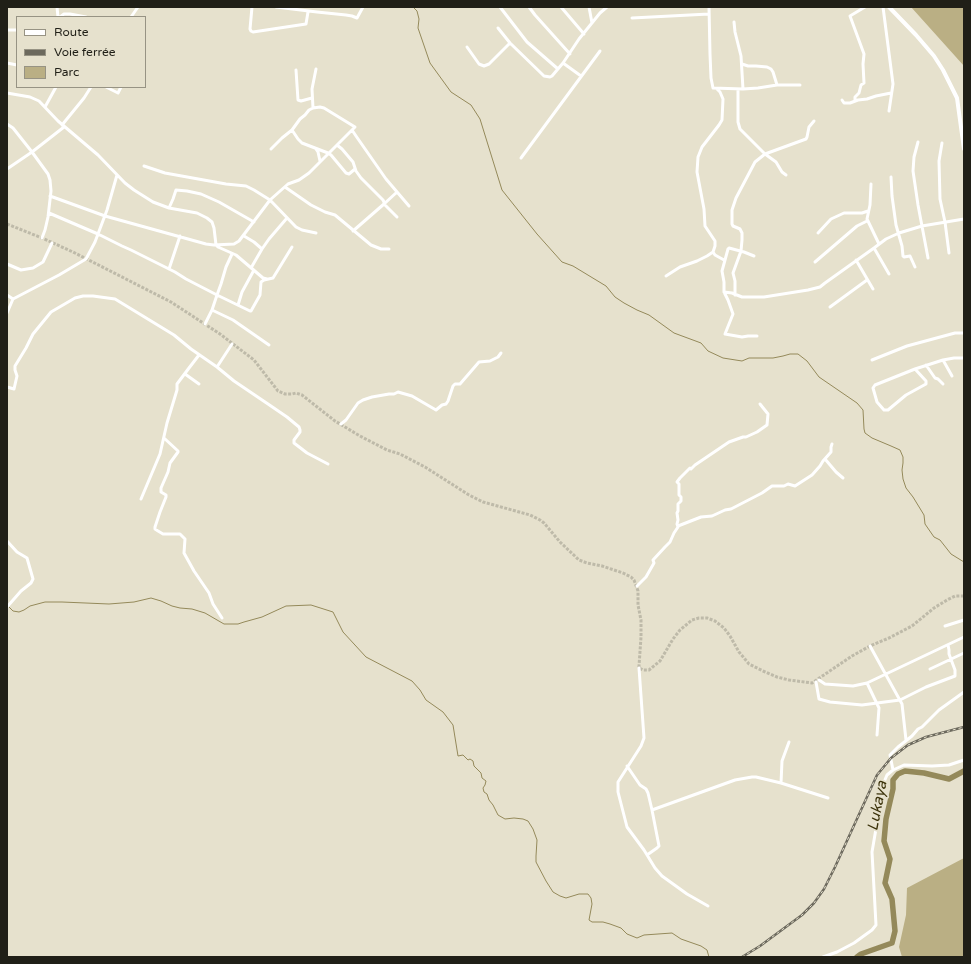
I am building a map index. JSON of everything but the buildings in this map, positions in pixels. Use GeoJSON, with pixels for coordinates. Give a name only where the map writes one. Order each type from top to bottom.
{"type":"FeatureCollection","features":[{"type":"Feature","properties":{"kind":"street"},"geometry":{"type":"LineString","coordinates":[[132,16],[138,7]]}},
{"type":"Feature","properties":{"kind":"street"},"geometry":{"type":"LineString","coordinates":[[252,7],[250,29],[253,32],[306,24],[308,12]]}},
{"type":"Feature","properties":{"kind":"street"},"geometry":{"type":"LineString","coordinates":[[276,7],[308,12],[346,15],[357,18],[363,7]]}},
{"type":"Feature","properties":{"kind":"street"},"geometry":{"type":"LineString","coordinates":[[500,7],[527,42],[558,69]]}},
{"type":"Feature","properties":{"kind":"street"},"geometry":{"type":"LineString","coordinates":[[528,7],[570,54]]}},
{"type":"Feature","properties":{"kind":"street"},"geometry":{"type":"LineString","coordinates":[[561,7],[584,34]]}},
{"type":"Feature","properties":{"kind":"street"},"geometry":{"type":"LineString","coordinates":[[590,7],[592,23]]}},
{"type":"Feature","properties":{"kind":"street"},"geometry":{"type":"LineString","coordinates":[[498,28],[510,43],[544,76],[548,77],[552,76],[558,69],[592,23],[607,7]]}},
{"type":"Feature","properties":{"kind":"street"},"geometry":{"type":"LineString","coordinates":[[666,276],[680,267],[702,259],[713,252],[716,244],[705,226],[704,209],[697,172],[698,157],[702,147],[720,125],[722,120],[723,99],[720,92],[712,87],[709,7]]}},
{"type":"Feature","properties":{"kind":"street"},"geometry":{"type":"LineString","coordinates":[[855,101],[855,97],[859,93],[864,83],[864,54],[850,16],[865,7]]}},
{"type":"Feature","properties":{"kind":"street"},"geometry":{"type":"LineString","coordinates":[[883,7],[893,84],[889,111]]}},
{"type":"Feature","properties":{"kind":"street"},"geometry":{"type":"LineString","coordinates":[[889,7],[934,56],[943,70],[957,98],[964,149]]}},
{"type":"Feature","properties":{"kind":"street"},"geometry":{"type":"LineString","coordinates":[[61,16],[64,14],[81,16]]}},
{"type":"Feature","properties":{"kind":"street"},"geometry":{"type":"LineString","coordinates":[[632,18],[709,14]]}},
{"type":"Feature","properties":{"kind":"street"},"geometry":{"type":"LineString","coordinates":[[734,22],[734,32],[741,56],[743,89]]}},
{"type":"Feature","properties":{"kind":"street"},"geometry":{"type":"LineString","coordinates":[[467,47],[479,64],[484,66],[489,64],[510,43]]}},
{"type":"Feature","properties":{"kind":"street"},"geometry":{"type":"LineString","coordinates":[[521,158],[600,51]]}},
{"type":"Feature","properties":{"kind":"street"},"geometry":{"type":"LineString","coordinates":[[563,63],[581,76]]}},
{"type":"Feature","properties":{"kind":"street"},"geometry":{"type":"LineString","coordinates":[[742,64],[748,66],[761,66],[771,69],[774,72],[777,85]]}},
{"type":"Feature","properties":{"kind":"street"},"geometry":{"type":"LineString","coordinates":[[313,108],[312,89],[316,69]]}},
{"type":"Feature","properties":{"kind":"street"},"geometry":{"type":"LineString","coordinates":[[296,70],[298,100],[301,101],[312,98]]}},
{"type":"Feature","properties":{"kind":"street"},"geometry":{"type":"LineString","coordinates":[[716,89],[743,89],[777,85],[800,85]]}},
{"type":"Feature","properties":{"kind":"street"},"geometry":{"type":"LineString","coordinates":[[45,107],[55,88]]}},
{"type":"Feature","properties":{"kind":"street"},"geometry":{"type":"LineString","coordinates":[[7,164],[8,168],[32,152],[63,126],[90,88]]}},
{"type":"Feature","properties":{"kind":"street"},"geometry":{"type":"LineString","coordinates":[[108,88],[118,93],[120,88]]}},
{"type":"Feature","properties":{"kind":"street"},"geometry":{"type":"LineString","coordinates":[[738,89],[738,126],[742,132],[765,154],[776,162],[782,172],[786,175]]}},
{"type":"Feature","properties":{"kind":"street"},"geometry":{"type":"LineString","coordinates":[[7,93],[34,98],[39,101],[63,126],[98,155],[134,190],[144,197],[170,208],[197,213],[207,218],[212,222],[216,245],[221,249],[236,255],[263,278],[267,279]]}},
{"type":"Feature","properties":{"kind":"street"},"geometry":{"type":"LineString","coordinates":[[842,100],[844,103],[850,103],[892,93]]}},
{"type":"Feature","properties":{"kind":"street"},"geometry":{"type":"LineString","coordinates":[[50,196],[105,216],[206,244],[234,244],[244,236],[270,200],[290,182],[302,178],[355,127],[322,107],[313,108],[309,110],[292,130],[271,149]]}},
{"type":"Feature","properties":{"kind":"street"},"geometry":{"type":"LineString","coordinates":[[735,295],[735,281],[733,273],[741,251],[742,236],[740,229],[732,224],[732,210],[740,189],[755,162],[765,154],[806,139],[809,127],[814,121]]}},
{"type":"Feature","properties":{"kind":"street"},"geometry":{"type":"LineString","coordinates":[[7,124],[13,128],[48,174],[50,185],[49,213],[42,238]]}},
{"type":"Feature","properties":{"kind":"street"},"geometry":{"type":"LineString","coordinates":[[292,130],[300,141],[328,153],[346,173],[349,174],[355,169]]}},
{"type":"Feature","properties":{"kind":"street"},"geometry":{"type":"LineString","coordinates":[[352,130],[382,174],[409,206]]}},
{"type":"Feature","properties":{"kind":"street"},"geometry":{"type":"LineString","coordinates":[[918,142],[914,157],[913,169],[928,258]]}},
{"type":"Feature","properties":{"kind":"street"},"geometry":{"type":"LineString","coordinates":[[942,142],[939,159],[940,199],[949,253]]}},
{"type":"Feature","properties":{"kind":"street"},"geometry":{"type":"LineString","coordinates":[[337,145],[352,162],[361,178],[383,200],[384,204],[397,217]]}},
{"type":"Feature","properties":{"kind":"street"},"geometry":{"type":"LineString","coordinates":[[315,148],[318,152],[320,161]]}},
{"type":"Feature","properties":{"kind":"street"},"geometry":{"type":"LineString","coordinates":[[144,166],[180,176],[246,186],[258,191],[270,200],[296,227],[316,233]]}},
{"type":"Feature","properties":{"kind":"street"},"geometry":{"type":"LineString","coordinates":[[7,313],[13,299],[59,276],[86,258],[92,249],[105,216],[117,174]]}},
{"type":"Feature","properties":{"kind":"street"},"geometry":{"type":"LineString","coordinates":[[891,178],[896,225],[904,256],[910,256],[915,267]]}},
{"type":"Feature","properties":{"kind":"street"},"geometry":{"type":"LineString","coordinates":[[871,184],[867,221],[879,244]]}},
{"type":"Feature","properties":{"kind":"street"},"geometry":{"type":"LineString","coordinates":[[285,187],[310,205],[335,215],[371,245],[389,250]]}},
{"type":"Feature","properties":{"kind":"street"},"geometry":{"type":"LineString","coordinates":[[170,208],[176,190],[187,190],[219,202],[254,222]]}},
{"type":"Feature","properties":{"kind":"street"},"geometry":{"type":"LineString","coordinates":[[353,231],[397,192]]}},
{"type":"Feature","properties":{"kind":"street"},"geometry":{"type":"LineString","coordinates":[[818,233],[831,219],[844,213],[862,213],[868,211]]}},
{"type":"Feature","properties":{"kind":"street"},"geometry":{"type":"LineString","coordinates":[[49,213],[131,250],[249,311],[251,311],[260,295],[261,282],[273,278],[292,247]]}},
{"type":"Feature","properties":{"kind":"street"},"geometry":{"type":"LineString","coordinates":[[238,305],[242,292],[262,249],[287,218]]}},
{"type":"Feature","properties":{"kind":"street"},"geometry":{"type":"LineString","coordinates":[[724,292],[742,297],[764,297],[820,287],[856,260],[899,232],[922,226],[964,219]]}},
{"type":"Feature","properties":{"kind":"street"},"geometry":{"type":"LineString","coordinates":[[815,262],[857,226],[867,221]]}},
{"type":"Feature","properties":{"kind":"street"},"geometry":{"type":"LineString","coordinates":[[169,269],[180,236]]}},
{"type":"Feature","properties":{"kind":"street"},"geometry":{"type":"LineString","coordinates":[[244,236],[262,249]]}},
{"type":"Feature","properties":{"kind":"street"},"geometry":{"type":"LineString","coordinates":[[7,264],[21,270],[33,268],[43,262],[52,243]]}},
{"type":"Feature","properties":{"kind":"street"},"geometry":{"type":"LineString","coordinates":[[754,256],[729,248],[724,260],[722,271],[724,292],[733,314],[725,334],[742,337],[757,336]]}},
{"type":"Feature","properties":{"kind":"street"},"geometry":{"type":"LineString","coordinates":[[874,248],[889,274]]}},
{"type":"Feature","properties":{"kind":"street"},"geometry":{"type":"LineString","coordinates":[[713,252],[715,255],[724,260]]}},
{"type":"Feature","properties":{"kind":"street"},"geometry":{"type":"LineString","coordinates":[[205,324],[212,310],[226,267],[232,254]]}},
{"type":"Feature","properties":{"kind":"street"},"geometry":{"type":"LineString","coordinates":[[856,260],[873,289]]}},
{"type":"Feature","properties":{"kind":"street"},"geometry":{"type":"LineString","coordinates":[[830,307],[868,280]]}},
{"type":"Feature","properties":{"kind":"street"},"geometry":{"type":"LineString","coordinates":[[7,295],[13,299]]}},
{"type":"Feature","properties":{"kind":"street"},"geometry":{"type":"LineString","coordinates":[[7,387],[14,389],[17,376],[14,370],[15,366],[26,348],[32,334],[51,312],[75,298],[83,296],[115,299],[174,335],[198,355],[287,417],[300,430],[294,440],[294,443],[307,453],[328,464]]}},
{"type":"Feature","properties":{"kind":"street"},"geometry":{"type":"LineString","coordinates":[[212,310],[233,320],[270,345]]}},
{"type":"Feature","properties":{"kind":"street"},"geometry":{"type":"LineString","coordinates":[[872,360],[905,347],[955,332],[964,333]]}},
{"type":"Feature","properties":{"kind":"street"},"geometry":{"type":"LineString","coordinates":[[217,367],[232,344]]}},
{"type":"Feature","properties":{"kind":"street"},"geometry":{"type":"LineString","coordinates":[[341,424],[358,403],[363,400],[398,392],[412,396],[436,410],[442,405],[446,404],[453,386],[455,384],[460,384],[480,361],[490,361],[498,357],[501,353]]}},
{"type":"Feature","properties":{"kind":"street"},"geometry":{"type":"LineString","coordinates":[[141,499],[160,454],[167,423],[178,390],[177,384],[198,355]]}},
{"type":"Feature","properties":{"kind":"street"},"geometry":{"type":"LineString","coordinates":[[915,369],[926,381],[926,384],[906,395],[888,410],[884,410],[877,402],[873,386],[875,384],[915,369],[926,365],[943,360],[964,358]]}},
{"type":"Feature","properties":{"kind":"street"},"geometry":{"type":"LineString","coordinates":[[943,360],[952,376]]}},
{"type":"Feature","properties":{"kind":"street"},"geometry":{"type":"LineString","coordinates":[[926,365],[935,378],[943,384]]}},
{"type":"Feature","properties":{"kind":"street"},"geometry":{"type":"LineString","coordinates":[[185,374],[199,384]]}},
{"type":"Feature","properties":{"kind":"street"},"geometry":{"type":"LineString","coordinates":[[637,586],[646,578],[654,563],[653,560],[670,542],[678,526],[678,504],[681,501],[679,495],[679,484],[677,482],[695,464],[730,442],[757,432],[767,425],[768,414],[760,404]]}},
{"type":"Feature","properties":{"kind":"street"},"geometry":{"type":"LineString","coordinates":[[164,438],[178,452],[170,463],[161,488],[161,492],[166,495],[166,497],[155,529],[164,534],[180,534],[185,539],[184,553],[209,593],[213,604],[222,618]]}},
{"type":"Feature","properties":{"kind":"street"},"geometry":{"type":"LineString","coordinates":[[678,526],[698,517],[712,516],[732,508],[762,493],[772,486],[783,486],[788,484],[795,486],[812,474],[820,466],[831,452],[832,444]]}},
{"type":"Feature","properties":{"kind":"street"},"geometry":{"type":"LineString","coordinates":[[825,459],[842,478]]}},
{"type":"Feature","properties":{"kind":"street"},"geometry":{"type":"LineString","coordinates":[[7,541],[18,552],[27,558],[33,579],[7,608]]}},
{"type":"Feature","properties":{"kind":"street"},"geometry":{"type":"LineString","coordinates":[[945,626],[964,620]]}},
{"type":"Feature","properties":{"kind":"street"},"geometry":{"type":"LineString","coordinates":[[948,645],[949,654],[955,670],[955,676],[926,687],[900,700],[862,705],[830,702],[820,700],[818,697],[817,681],[826,684],[852,686],[867,683],[964,637]]}},
{"type":"Feature","properties":{"kind":"street"},"geometry":{"type":"LineString","coordinates":[[870,646],[903,705],[906,740]]}},
{"type":"Feature","properties":{"kind":"street"},"geometry":{"type":"LineString","coordinates":[[930,669],[964,653]]}},
{"type":"Feature","properties":{"kind":"street"},"geometry":{"type":"LineString","coordinates":[[639,668],[644,738],[641,746],[627,766],[619,781],[618,792],[627,827],[662,876],[686,894],[708,906]]}},
{"type":"Feature","properties":{"kind":"street"},"geometry":{"type":"LineString","coordinates":[[867,683],[879,709],[877,735]]}},
{"type":"Feature","properties":{"kind":"street"},"geometry":{"type":"LineString","coordinates":[[893,770],[890,756],[898,747],[940,710],[964,692]]}},
{"type":"Feature","properties":{"kind":"street"},"geometry":{"type":"LineString","coordinates":[[960,695],[964,699]]}},
{"type":"Feature","properties":{"kind":"street"},"geometry":{"type":"LineString","coordinates":[[781,783],[782,763],[789,742]]}},
{"type":"Feature","properties":{"kind":"street"},"geometry":{"type":"LineString","coordinates":[[823,957],[837,952],[854,943],[872,930],[876,925],[872,852],[884,782],[887,775],[898,766],[949,765],[964,760]]}},
{"type":"Feature","properties":{"kind":"street"},"geometry":{"type":"LineString","coordinates":[[627,766],[640,785],[646,789],[648,793],[656,835],[659,841],[659,846],[647,855]]}},
{"type":"Feature","properties":{"kind":"street"},"geometry":{"type":"LineString","coordinates":[[652,810],[724,783],[752,777],[781,783],[828,798]]}},
{"type":"Feature","properties":{"kind":"green space"},"geometry":{"type":"Polygon","coordinates":[[[911,7],[964,7],[964,66],[911,7]]]}},
{"type":"Feature","properties":{"kind":"green space"},"geometry":{"type":"Polygon","coordinates":[[[964,858],[964,957],[902,957],[899,947],[906,915],[907,888],[964,858]]]}},
{"type":"Feature","properties":{"kind":"waterway"},"geometry":{"type":"LineString","coordinates":[[413,7],[417,11],[419,19],[418,28],[430,63],[451,92],[471,105],[480,119],[502,190],[537,234],[562,262],[573,266],[606,286],[615,297],[649,315],[674,333],[701,343],[708,351],[723,358],[742,361],[749,358],[773,358],[790,354],[798,354],[807,361],[819,377],[857,403],[863,410],[865,433],[872,438],[900,450],[903,457],[902,470],[906,488],[924,515],[925,524],[934,537],[940,540],[951,554],[964,562]]}},
{"type":"Feature","properties":{"kind":"waterway"},"geometry":{"type":"LineString","coordinates":[[9,607],[13,611],[19,612],[30,606],[45,602],[109,604],[134,602],[151,598],[172,606],[192,609],[205,613],[224,624],[238,624],[262,617],[286,606],[311,605],[333,612],[343,632],[366,657],[412,681],[426,700],[443,712],[453,725],[458,756],[463,755],[468,760],[470,759],[473,761],[474,766],[481,773],[482,778],[486,781],[483,788],[484,792],[487,794],[498,815],[505,819],[523,819],[528,821],[533,829],[537,840],[536,862],[553,892],[566,898],[579,894],[588,894],[591,898],[592,904],[589,920],[592,922],[603,922],[610,924],[621,928],[627,934],[637,938],[644,935],[672,933],[681,939],[701,946],[707,950],[709,957]]}},
{"type":"Feature","properties":{"kind":"waterway","name":"Lukaya"},"geometry":{"type":"LineString","coordinates":[[857,957],[861,954],[892,943],[895,931],[892,899],[885,883],[890,859],[884,841],[886,819],[893,789],[893,780],[898,774],[905,771],[924,773],[949,779],[964,771]]}},
{"type":"Feature","properties":{"kind":"tunnel"},"geometry":{"type":"LineString","coordinates":[[7,224],[73,252],[171,302],[220,334],[254,360],[278,391],[285,394],[296,393],[302,395],[335,421],[360,436],[425,467],[469,495],[483,502],[530,515],[540,520],[579,560],[602,566],[631,577],[634,580],[638,591],[638,605],[641,620],[639,668],[643,670],[649,670],[660,661],[680,630],[692,620],[707,618],[715,621],[724,628],[739,652],[749,664],[777,677],[812,683],[852,656],[912,626],[934,608],[947,600],[955,596],[964,596]]}},
{"type":"Feature","properties":{"kind":"railway"},"geometry":{"type":"LineString","coordinates":[[742,957],[760,946],[802,915],[814,903],[824,889],[835,867],[877,775],[891,758],[908,745],[926,737],[964,727]]}}]}
